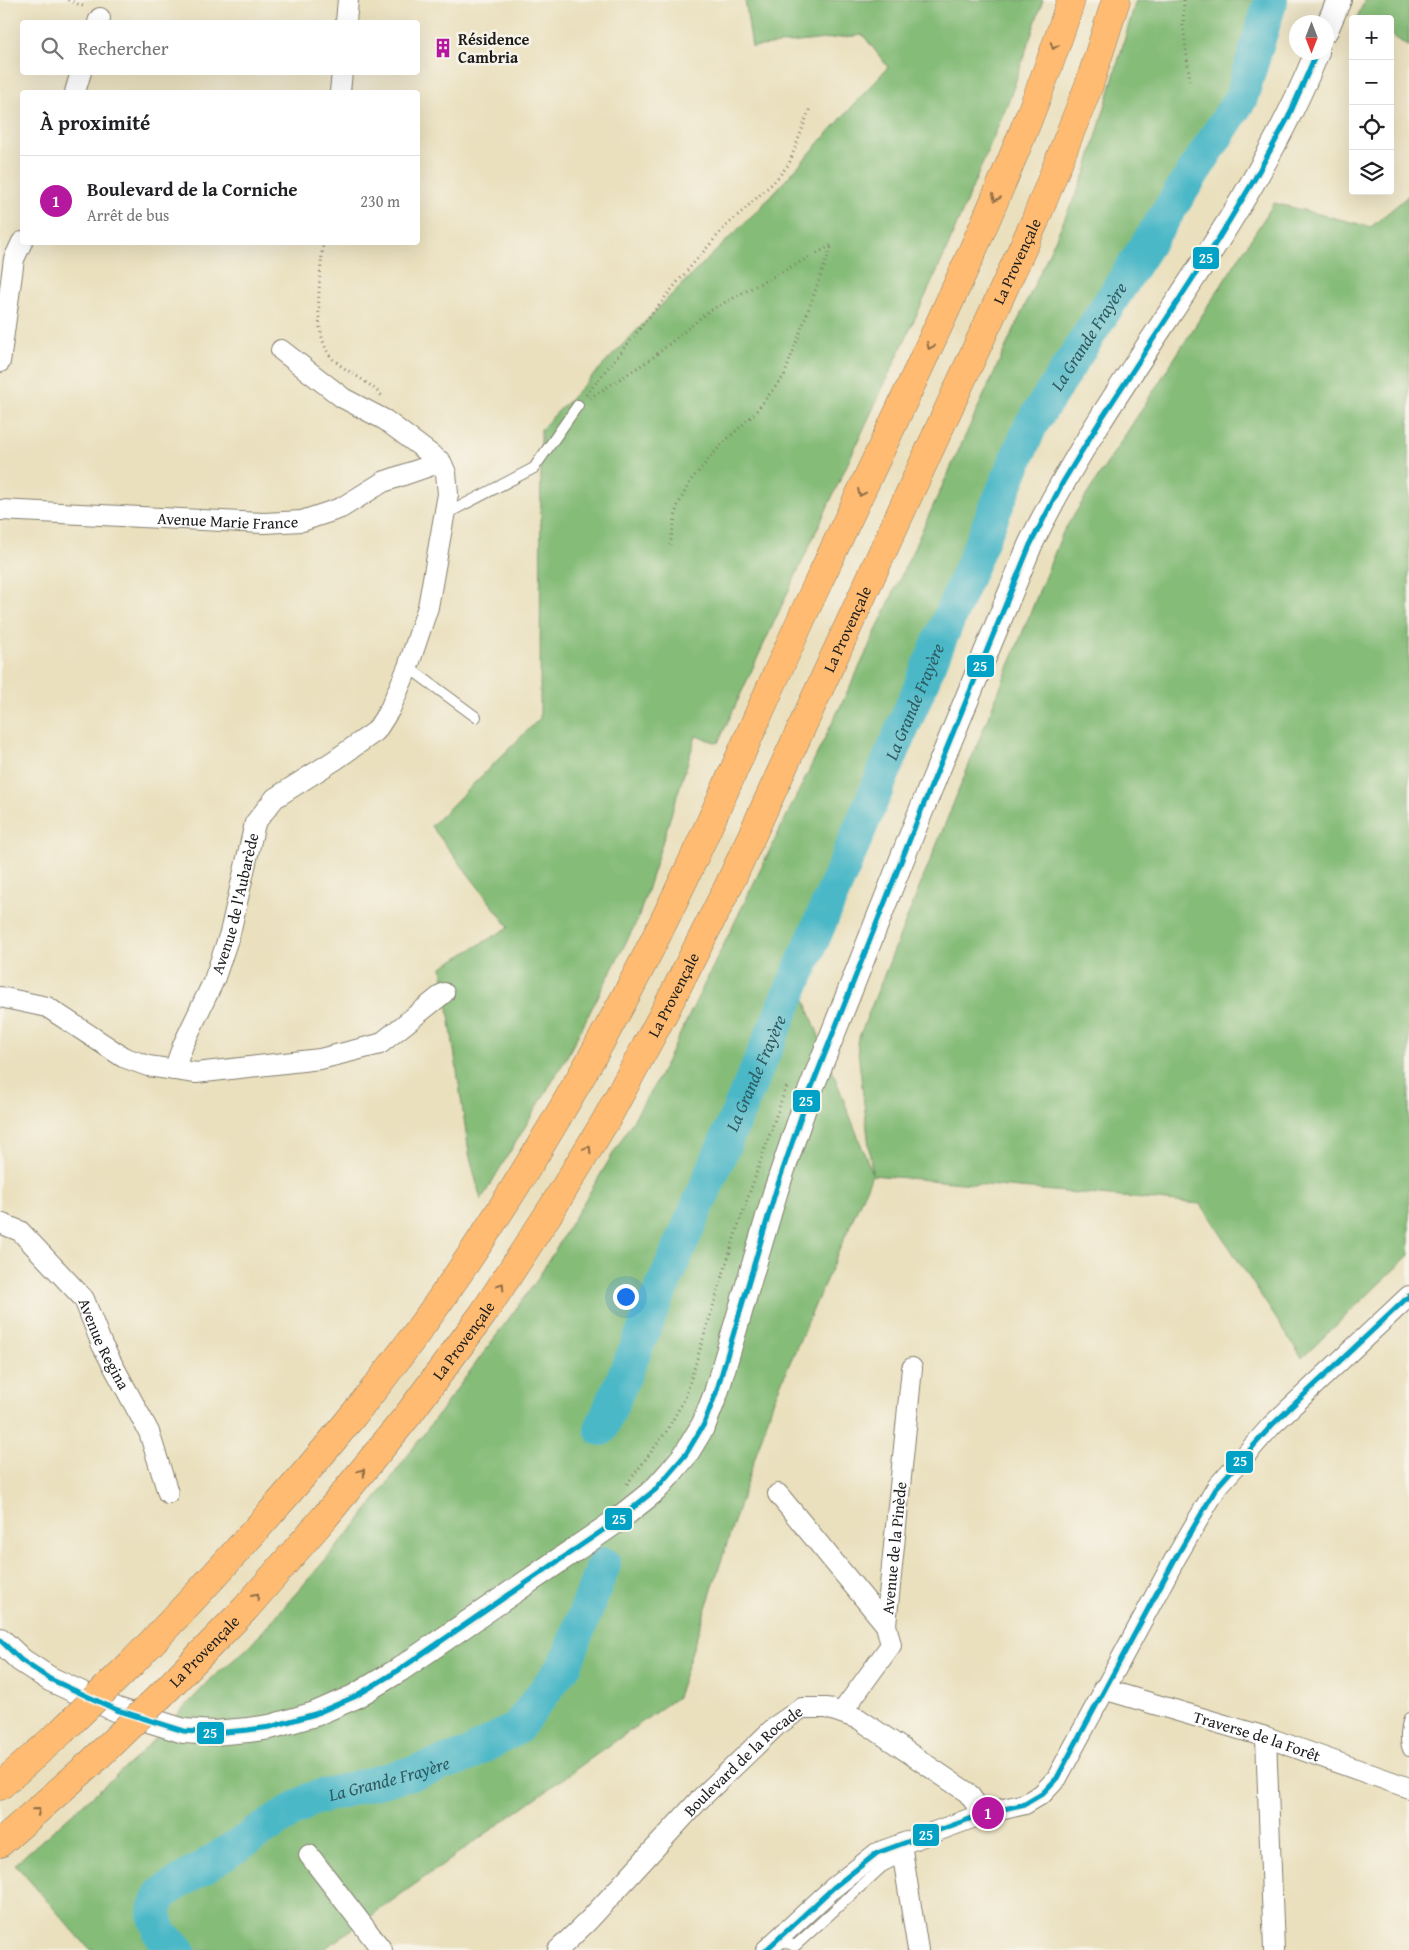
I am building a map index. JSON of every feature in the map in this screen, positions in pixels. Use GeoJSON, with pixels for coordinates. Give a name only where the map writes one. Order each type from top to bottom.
{"type":"FeatureCollection","features":[{"type":"Feature","properties":{"kind":"highway"},"geometry":{"type":"LineString","coordinates":[[0,1786],[62,1731],[192,1601],[258,1529],[353,1416],[432,1311],[544,1137],[614,1018],[714,815],[815,590],[930,347],[1002,184],[1030,115],[1070,0]]}},
{"type":"Feature","properties":{"kind":"highway","name":"La Provençale"},"geometry":{"type":"LineString","coordinates":[[0,1843],[90,1764],[162,1694],[252,1601],[324,1518],[408,1415],[483,1314],[551,1210],[606,1120],[666,1009],[728,887],[1035,221],[1089,85],[1116,0]]}},
{"type":"Feature","properties":{"kind":"street"},"geometry":{"type":"LineString","coordinates":[[346,20],[348,0]]}},
{"type":"Feature","properties":{"kind":"street"},"geometry":{"type":"LineString","coordinates":[[1332,15],[1338,0]]}},
{"type":"Feature","properties":{"kind":"street"},"geometry":{"type":"LineString","coordinates":[[0,1640],[21,1660],[50,1679],[125,1712],[184,1731],[214,1733],[270,1727],[315,1714],[354,1697],[399,1670],[615,1522],[655,1490],[671,1472],[697,1436],[713,1401],[776,1190],[807,1099],[921,811],[1030,545],[1083,445],[1260,173],[1288,119],[1314,60]]}},
{"type":"Feature","properties":{"kind":"street"},"geometry":{"type":"LineString","coordinates":[[76,90],[81,75]]}},
{"type":"Feature","properties":{"kind":"street"},"geometry":{"type":"LineString","coordinates":[[340,90],[342,75]]}},
{"type":"Feature","properties":{"kind":"street"},"geometry":{"type":"LineString","coordinates":[[0,362],[12,253]]}},
{"type":"Feature","properties":{"kind":"street"},"geometry":{"type":"LineString","coordinates":[[281,350],[343,398],[385,420],[441,462]]}},
{"type":"Feature","properties":{"kind":"street","name":"Avenue de l'Aubarède"},"geometry":{"type":"LineString","coordinates":[[174,1070],[218,970],[230,933],[256,822],[275,798],[335,760],[376,731],[390,709],[408,667],[428,606],[448,494],[446,473],[441,462]]}},
{"type":"Feature","properties":{"kind":"street","name":"Avenue Marie France"},"geometry":{"type":"LineString","coordinates":[[0,510],[264,523],[302,521],[340,508],[383,482],[441,462]]}},
{"type":"Feature","properties":{"kind":"street"},"geometry":{"type":"LineString","coordinates":[[0,997],[47,1007],[123,1057],[148,1066],[196,1073],[320,1059],[380,1044],[444,993]]}},
{"type":"Feature","properties":{"kind":"street","name":"Avenue Regina"},"geometry":{"type":"LineString","coordinates":[[0,1223],[20,1231],[84,1299],[102,1345],[149,1432],[168,1494]]}},
{"type":"Feature","properties":{"kind":"street"},"geometry":{"type":"LineString","coordinates":[[772,1945],[833,1888],[877,1853],[902,1850],[983,1814],[1025,1804],[1047,1789],[1057,1778],[1103,1689],[1217,1487],[1272,1425],[1409,1296]]}},
{"type":"Feature","properties":{"kind":"street","name":"Avenue de la Pinède"},"geometry":{"type":"LineString","coordinates":[[842,1712],[891,1645],[886,1625],[912,1368]]}},
{"type":"Feature","properties":{"kind":"street"},"geometry":{"type":"LineString","coordinates":[[778,1494],[886,1625]]}},
{"type":"Feature","properties":{"kind":"street","name":"Traverse de la Forêt"},"geometry":{"type":"LineString","coordinates":[[1103,1689],[1266,1737],[1409,1788]]}},
{"type":"Feature","properties":{"kind":"street","name":"Boulevard de la Rocade"},"geometry":{"type":"LineString","coordinates":[[558,1950],[595,1914],[699,1800],[776,1726],[802,1708],[827,1708],[859,1719],[968,1792],[983,1814]]}},
{"type":"Feature","properties":{"kind":"street"},"geometry":{"type":"LineString","coordinates":[[1266,1737],[1274,1950]]}},
{"type":"Feature","properties":{"kind":"street"},"geometry":{"type":"LineString","coordinates":[[902,1850],[918,1950]]}},
{"type":"Feature","properties":{"kind":"street"},"geometry":{"type":"LineString","coordinates":[[309,1855],[382,1950]]}},
{"type":"Feature","properties":{"kind":"lane"},"geometry":{"type":"LineString","coordinates":[[444,516],[534,468],[578,405]]}},
{"type":"Feature","properties":{"kind":"lane"},"geometry":{"type":"LineString","coordinates":[[408,667],[476,717]]}},
{"type":"Feature","properties":{"kind":"lane"},"geometry":{"type":"LineString","coordinates":[[1409,1718],[1406,1725],[1406,1747],[1409,1751]]}},
{"type":"Feature","properties":{"kind":"path"},"geometry":{"type":"LineString","coordinates":[[1184,0],[1183,25],[1190,81]]}},
{"type":"Feature","properties":{"kind":"path"},"geometry":{"type":"LineString","coordinates":[[578,405],[717,236],[774,182],[789,164],[810,108]]}},
{"type":"Feature","properties":{"kind":"path"},"geometry":{"type":"LineString","coordinates":[[323,245],[319,324],[323,343],[334,360],[371,385],[385,398],[385,420]]}},
{"type":"Feature","properties":{"kind":"path"},"geometry":{"type":"LineString","coordinates":[[578,405],[651,359],[709,312],[832,245],[784,376],[753,414],[722,444],[691,480],[677,508],[670,545]]}},
{"type":"Feature","properties":{"kind":"green space"},"geometry":{"type":"Polygon","coordinates":[[[745,0],[1043,0],[1011,95],[943,258],[718,743],[696,736],[638,919],[564,1062],[481,1200],[469,1153],[442,967],[509,927],[431,826],[540,718],[541,429],[673,293],[761,207],[888,67],[863,35],[752,47],[745,0]]]}},
{"type":"Feature","properties":{"kind":"green space"},"geometry":{"type":"Polygon","coordinates":[[[1136,0],[1260,0],[1221,113],[1005,457],[791,964],[872,1173],[857,1042],[1063,532],[1274,203],[1371,227],[1409,195],[1409,1255],[1302,1358],[1201,1204],[872,1175],[774,1399],[677,1697],[323,1950],[90,1950],[15,1864],[139,1755],[214,1676],[248,1648],[361,1519],[535,1283],[658,1079],[859,668],[1086,172],[1136,0]]]}},
{"type":"Feature","properties":{"kind":"green space"},"geometry":{"type":"Polygon","coordinates":[[[1365,0],[1409,0],[1409,47],[1394,37],[1394,15],[1358,15],[1365,0]]]}},
{"type":"Feature","properties":{"kind":"waterway","name":"La Grande Frayère"},"geometry":{"type":"LineString","coordinates":[[601,1429],[814,937],[1031,425],[1241,98],[1271,0]]}},
{"type":"Feature","properties":{"kind":"waterway","name":"La Grande Frayère"},"geometry":{"type":"LineString","coordinates":[[179,1950],[161,1935],[154,1913],[161,1894],[311,1799],[416,1772],[468,1755],[517,1728],[566,1663],[604,1564]]}},
{"type":"Feature","properties":{"kind":"transit line","name":"25"},"geometry":{"type":"LineString","coordinates":[[0,1640],[21,1660],[50,1679],[117,1710],[184,1731],[214,1733],[270,1727],[315,1714],[354,1697],[399,1670],[615,1522],[655,1490],[686,1454],[704,1424],[716,1393],[776,1190],[807,1099],[921,811],[1030,545],[1063,482],[1100,421],[1217,241],[1254,180],[1288,118],[1313,60]]}},
{"type":"Feature","properties":{"kind":"transit line","name":"25"},"geometry":{"type":"LineString","coordinates":[[766,1950],[833,1888],[877,1853],[983,1814],[1025,1804],[1042,1794],[1057,1778],[1175,1559],[1217,1487],[1272,1425],[1409,1296]]}},
{"type":"Feature","properties":{"kind":"place","name":"Résidence Cambria"},"geometry":{"type":"Point","coordinates":[443,48]}},
{"type":"Feature","properties":{"kind":"place","name":"Boulevard de la Corniche"},"geometry":{"type":"Point","coordinates":[988,1813]}}]}
